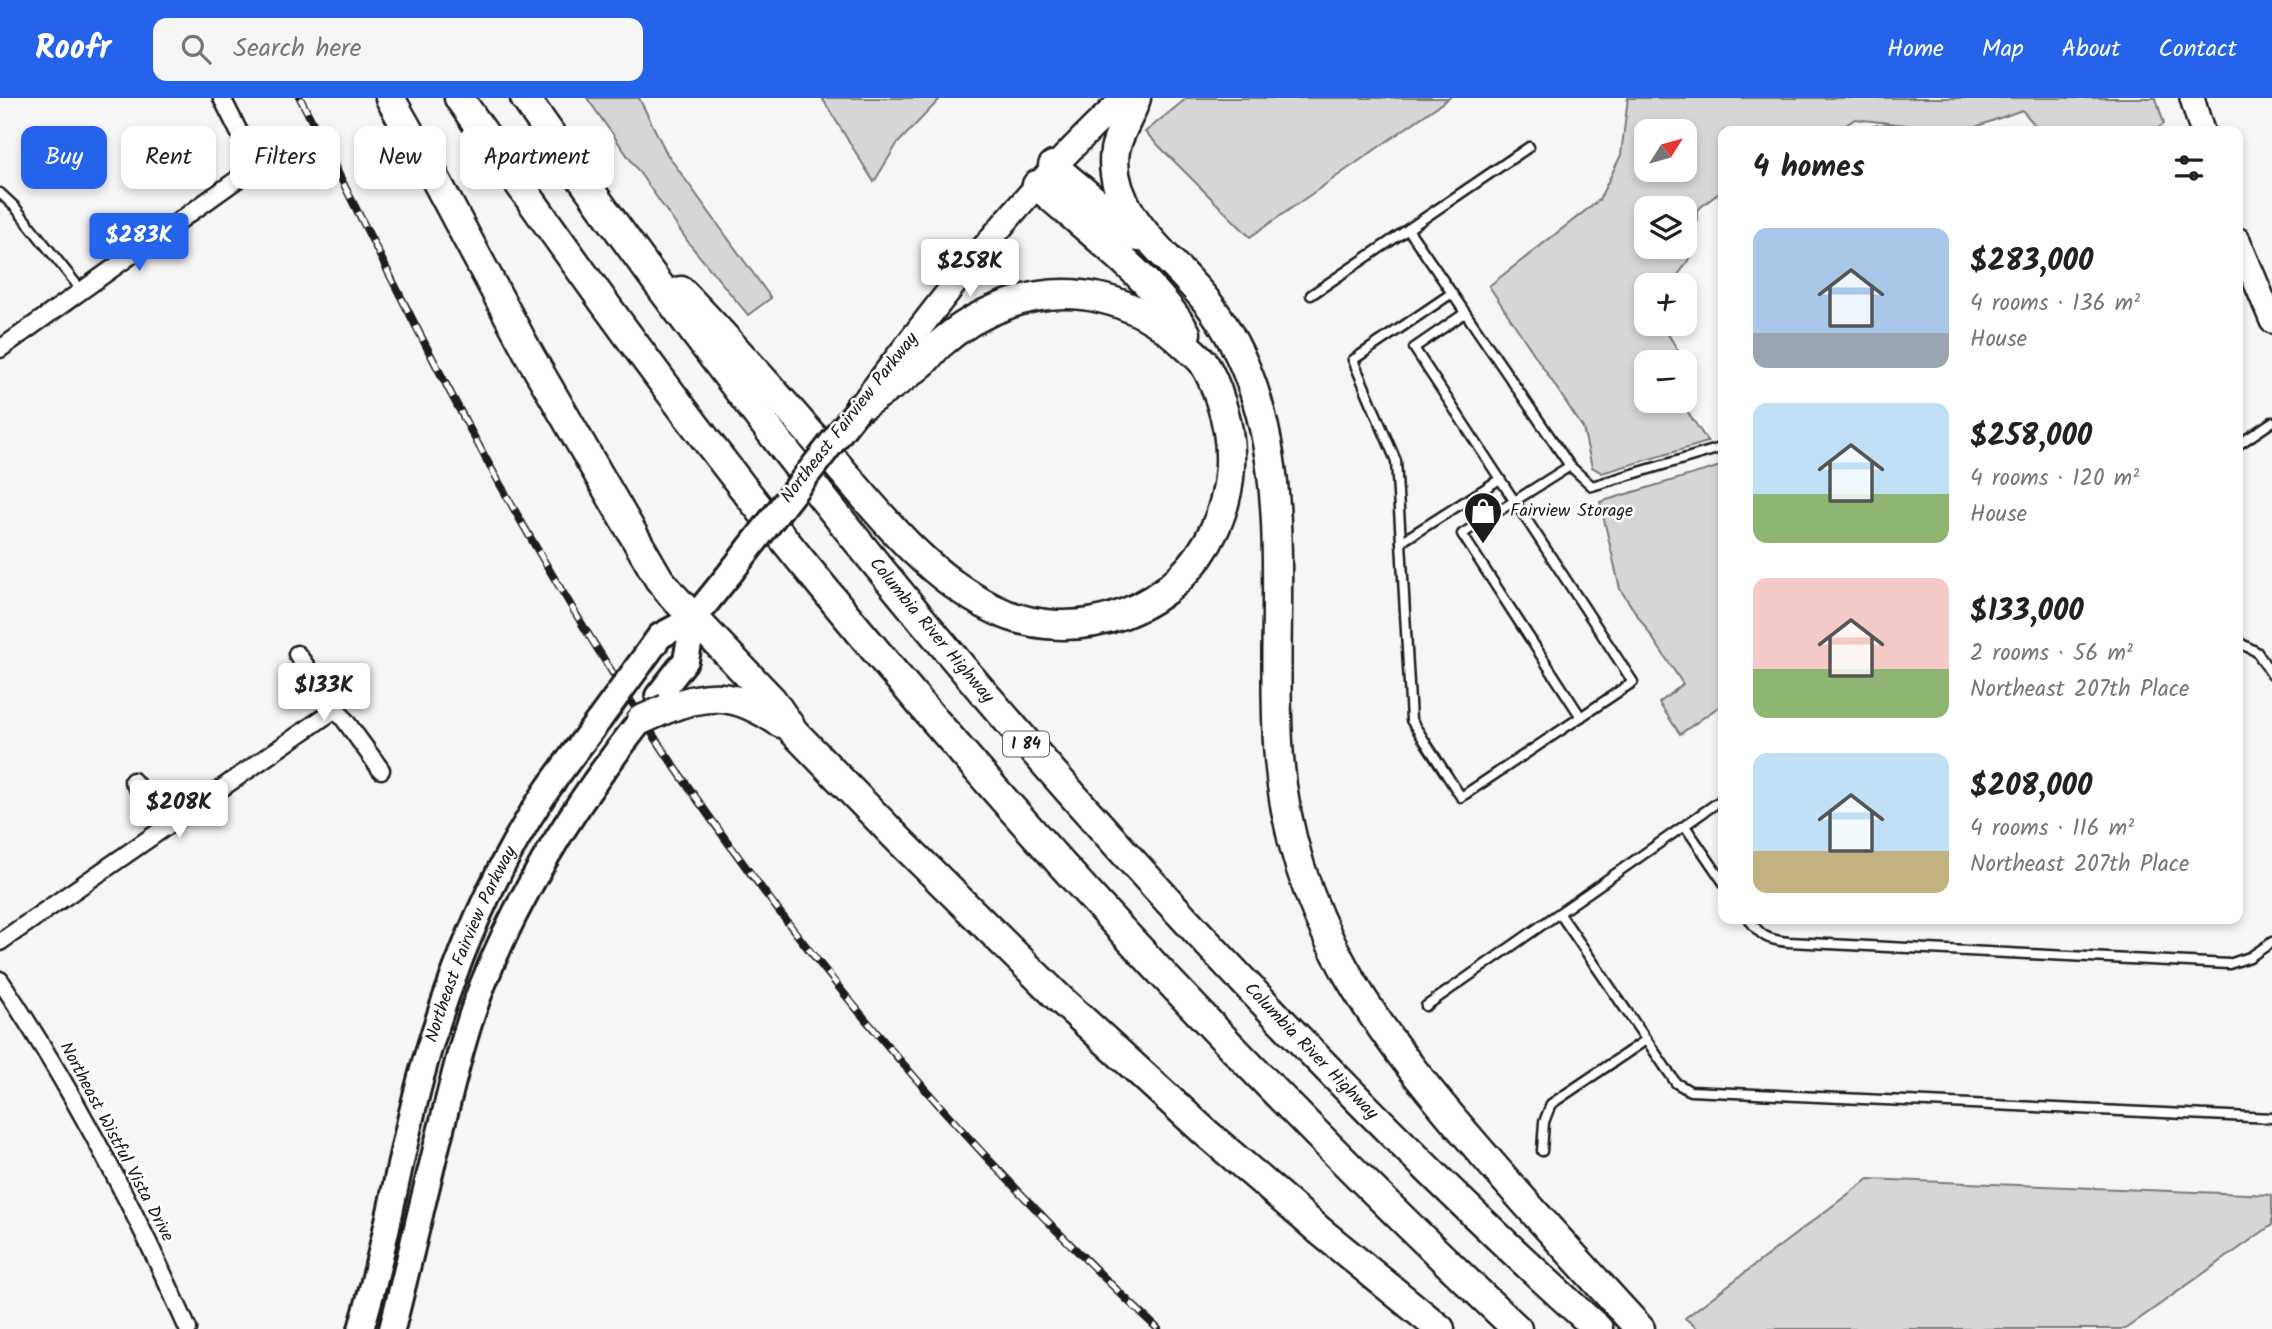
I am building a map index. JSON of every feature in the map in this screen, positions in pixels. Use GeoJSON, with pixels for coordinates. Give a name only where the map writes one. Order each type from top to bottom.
{"type":"FeatureCollection","features":[{"type":"Feature","properties":{"kind":"highway"},"geometry":{"type":"LineString","coordinates":[[390,98],[530,356],[665,587],[772,700],[794,732],[900,841],[1114,1049],[1299,1213],[1440,1329]]}},
{"type":"Feature","properties":{"kind":"highway"},"geometry":{"type":"LineString","coordinates":[[459,98],[579,268],[704,435],[805,565],[988,782],[1168,982],[1281,1100],[1517,1329]]}},
{"type":"Feature","properties":{"kind":"highway","name":"Columbia River Highway"},"geometry":{"type":"LineString","coordinates":[[525,98],[707,350],[832,511],[1027,744],[1146,878],[1287,1027],[1466,1207],[1598,1329]]}},
{"type":"Feature","properties":{"kind":"highway"},"geometry":{"type":"LineString","coordinates":[[1136,98],[1117,142],[1115,170],[1118,188],[1126,204],[1153,245]]}},
{"type":"Feature","properties":{"kind":"highway"},"geometry":{"type":"LineString","coordinates":[[614,223],[728,338],[891,528],[925,561],[961,589],[993,609],[1025,621],[1083,625],[1108,620],[1135,610],[1160,596],[1199,557],[1216,527],[1226,500],[1232,443],[1216,388],[1176,316],[1045,176]]}},
{"type":"Feature","properties":{"kind":"highway"},"geometry":{"type":"LineString","coordinates":[[1045,176],[1153,245],[1184,274],[1218,317],[1240,358],[1262,418],[1272,466],[1276,519],[1275,663],[1279,762],[1293,841],[1308,893],[1342,967],[1365,1006],[1425,1087],[1500,1175],[1640,1329]]}},
{"type":"Feature","properties":{"kind":"highway"},"geometry":{"type":"LineString","coordinates":[[859,408],[922,364],[958,329],[990,312],[1031,298],[1092,296],[1125,304],[1169,329],[1202,361]]}},
{"type":"Feature","properties":{"kind":"highway"},"geometry":{"type":"LineString","coordinates":[[655,708],[715,696],[750,705],[794,732]]}},
{"type":"Feature","properties":{"kind":"main road","name":"Northeast Fairview Parkway"},"geometry":{"type":"LineString","coordinates":[[361,1329],[428,1052],[453,976],[483,906],[517,840],[545,794],[660,636],[694,618],[996,231],[1045,176],[1124,98]]}},
{"type":"Feature","properties":{"kind":"main road"},"geometry":{"type":"LineString","coordinates":[[2192,98],[2200,126]]}},
{"type":"Feature","properties":{"kind":"main road"},"geometry":{"type":"LineString","coordinates":[[2243,252],[2272,321]]}},
{"type":"Feature","properties":{"kind":"main road","name":"Northeast Fairview Parkway"},"geometry":{"type":"LineString","coordinates":[[392,1329],[458,1058],[482,986],[513,914],[559,836],[620,747],[655,708],[686,660],[694,618]]}},
{"type":"Feature","properties":{"kind":"street"},"geometry":{"type":"LineString","coordinates":[[0,349],[256,166],[222,98]]}},
{"type":"Feature","properties":{"kind":"street"},"geometry":{"type":"LineString","coordinates":[[298,654],[381,770]]}},
{"type":"Feature","properties":{"kind":"street"},"geometry":{"type":"LineString","coordinates":[[0,942],[337,708]]}},
{"type":"Feature","properties":{"kind":"street"},"geometry":{"type":"LineString","coordinates":[[133,781],[166,826]]}},
{"type":"Feature","properties":{"kind":"street","name":"Northeast Wistful Vista Drive"},"geometry":{"type":"LineString","coordinates":[[0,979],[28,1022],[92,1136],[156,1257],[188,1329]]}},
{"type":"Feature","properties":{"kind":"lane"},"geometry":{"type":"LineString","coordinates":[[1311,295],[1529,147]]}},
{"type":"Feature","properties":{"kind":"lane"},"geometry":{"type":"LineString","coordinates":[[0,193],[15,207],[82,291]]}},
{"type":"Feature","properties":{"kind":"lane"},"geometry":{"type":"LineString","coordinates":[[1408,229],[1570,466],[1592,486],[1718,449]]}},
{"type":"Feature","properties":{"kind":"lane"},"geometry":{"type":"LineString","coordinates":[[1452,293],[1353,360],[1396,461],[1411,720],[1461,797],[1633,682],[1414,348],[1465,313]]}},
{"type":"Feature","properties":{"kind":"lane"},"geometry":{"type":"LineString","coordinates":[[2243,442],[2272,422]]}},
{"type":"Feature","properties":{"kind":"lane"},"geometry":{"type":"LineString","coordinates":[[1570,466],[1462,534],[1581,717]]}},
{"type":"Feature","properties":{"kind":"lane"},"geometry":{"type":"LineString","coordinates":[[1401,542],[1500,480]]}},
{"type":"Feature","properties":{"kind":"lane"},"geometry":{"type":"LineString","coordinates":[[2243,644],[2258,652],[2272,675]]}},
{"type":"Feature","properties":{"kind":"lane"},"geometry":{"type":"LineString","coordinates":[[1426,1006],[1718,802]]}},
{"type":"Feature","properties":{"kind":"lane"},"geometry":{"type":"LineString","coordinates":[[1685,826],[1718,874]]}},
{"type":"Feature","properties":{"kind":"lane"},"geometry":{"type":"LineString","coordinates":[[1560,914],[1676,1083],[1690,1091],[2272,1118]]}},
{"type":"Feature","properties":{"kind":"lane"},"geometry":{"type":"LineString","coordinates":[[1754,924],[1768,940],[1789,942],[2229,964],[2250,957],[2272,942]]}},
{"type":"Feature","properties":{"kind":"lane"},"geometry":{"type":"LineString","coordinates":[[1542,1152],[1544,1122],[1551,1104],[1646,1040]]}},
{"type":"Feature","properties":{"kind":"shaded area"},"geometry":{"type":"Polygon","coordinates":[[[587,98],[639,98],[667,154],[771,298],[748,315],[691,246],[614,136],[614,126],[607,126],[587,98]]]}},
{"type":"Feature","properties":{"kind":"shaded area"},"geometry":{"type":"Polygon","coordinates":[[[822,98],[939,100],[897,144],[874,182],[822,98]]]}},
{"type":"Feature","properties":{"kind":"shaded area"},"geometry":{"type":"Polygon","coordinates":[[[1187,98],[1449,98],[1250,237],[1145,132],[1187,98]]]}},
{"type":"Feature","properties":{"kind":"shaded area"},"geometry":{"type":"Polygon","coordinates":[[[1628,98],[2156,98],[2164,124],[2036,126],[2022,110],[1978,126],[1914,126],[1855,119],[1844,126],[1718,126],[1718,194],[1697,210],[1697,196],[1634,196],[1634,259],[1688,259],[1679,273],[1634,273],[1634,336],[1669,336],[1678,350],[1634,350],[1634,413],[1688,413],[1708,442],[1602,473],[1592,467],[1583,428],[1489,286],[1599,200],[1621,155],[1628,98]]]}},
{"type":"Feature","properties":{"kind":"shaded area"},"geometry":{"type":"Polygon","coordinates":[[[1718,467],[1718,707],[1680,734],[1659,703],[1683,684],[1620,589],[1600,502],[1718,467]]]}},
{"type":"Feature","properties":{"kind":"shaded area"},"geometry":{"type":"Polygon","coordinates":[[[1868,1179],[2272,1195],[2272,1225],[2125,1329],[1698,1329],[1685,1318],[1868,1179]]]}},
{"type":"Feature","properties":{"kind":"railway"},"geometry":{"type":"LineString","coordinates":[[300,98],[424,342],[521,522],[619,683],[686,784],[830,976],[907,1069],[1071,1245],[1158,1329]]}},
{"type":"Feature","properties":{"kind":"place","name":"Fairview Storage"},"geometry":{"type":"Point","coordinates":[1483,545]}}]}
